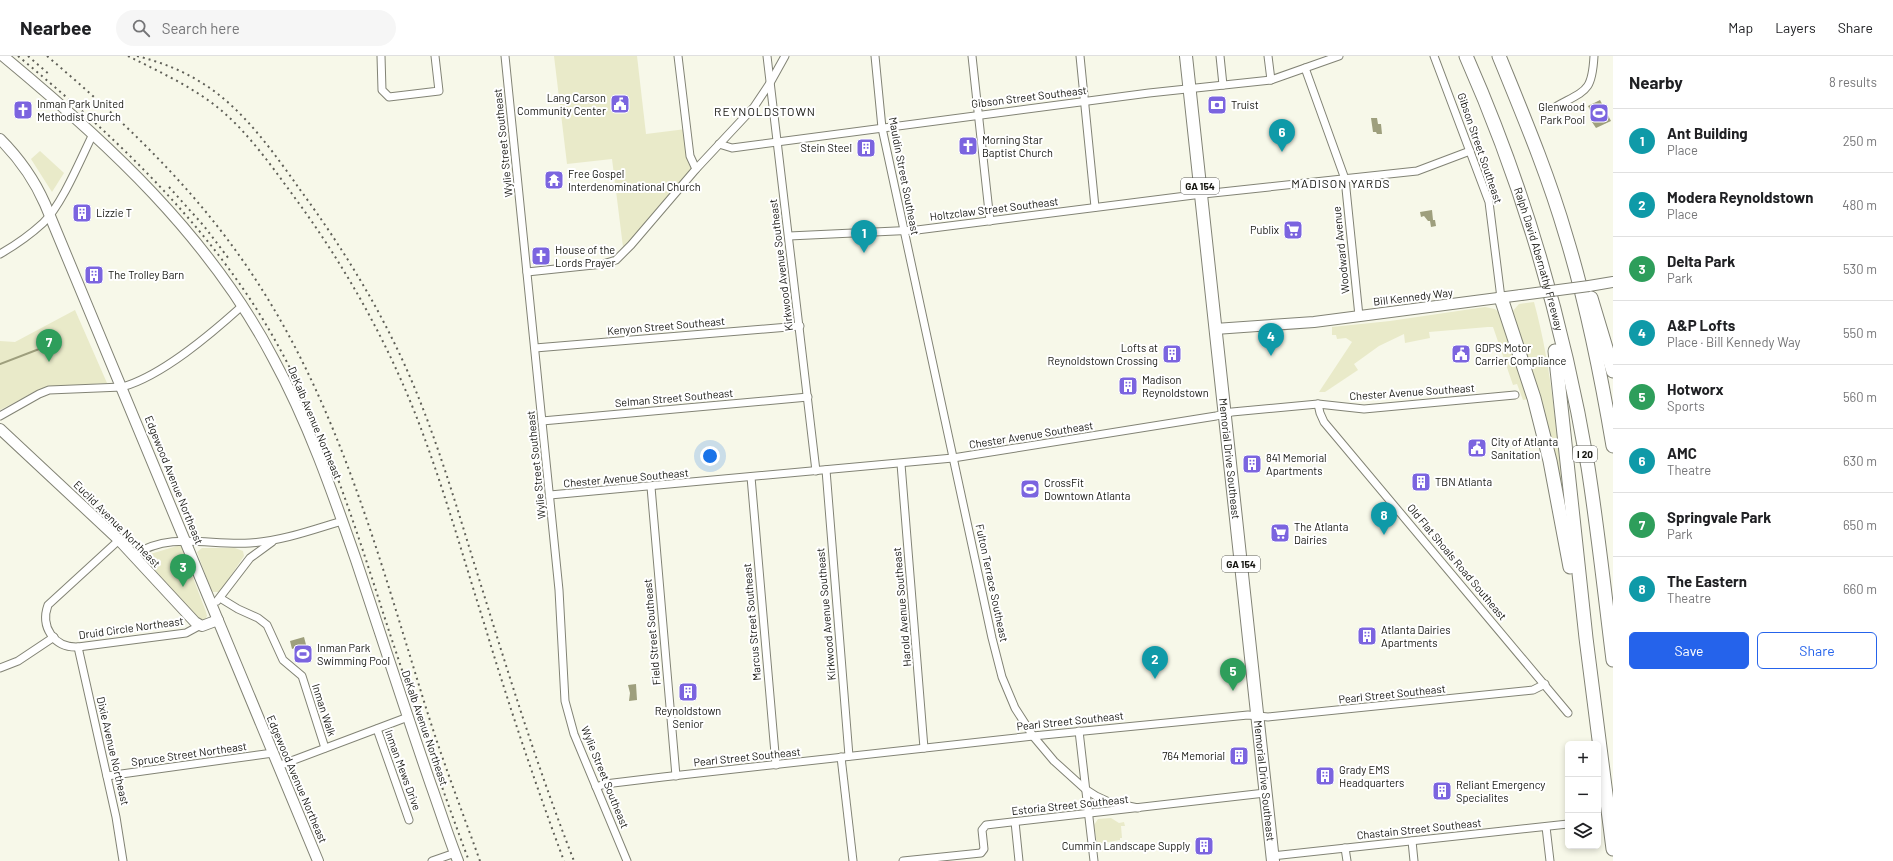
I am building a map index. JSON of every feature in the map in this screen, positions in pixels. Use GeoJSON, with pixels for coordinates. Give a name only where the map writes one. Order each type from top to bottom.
{"type":"FeatureCollection","features":[{"type":"Feature","properties":{"kind":"highway","name":"Ralph David Abernathy Freeway"},"geometry":{"type":"LineString","coordinates":[[1466,56],[1512,173],[1538,252],[1562,344],[1586,461],[1613,660]]}},
{"type":"Feature","properties":{"kind":"highway","name":"I 20"},"geometry":{"type":"LineString","coordinates":[[1499,56],[1546,174],[1566,236],[1584,299],[1613,446]]}},
{"type":"Feature","properties":{"kind":"highway"},"geometry":{"type":"LineString","coordinates":[[1566,236],[1599,321],[1613,371]]}},
{"type":"Feature","properties":{"kind":"highway"},"geometry":{"type":"LineString","coordinates":[[1538,252],[1551,318],[1560,381],[1586,638],[1613,849]]}},
{"type":"Feature","properties":{"kind":"highway"},"geometry":{"type":"LineString","coordinates":[[1501,298],[1534,398],[1550,461],[1577,603],[1586,638]]}},
{"type":"Feature","properties":{"kind":"main road","name":"DeKalb Avenue Northeast"},"geometry":{"type":"LineString","coordinates":[[3,56],[93,134],[136,175],[173,214],[210,260],[242,306],[273,356],[297,405],[342,521],[456,857]]}},
{"type":"Feature","properties":{"kind":"main road","name":"Memorial Drive Southeast"},"geometry":{"type":"LineString","coordinates":[[1186,56],[1272,858]]}},
{"type":"Feature","properties":{"kind":"main road","name":"Edgewood Avenue Northeast"},"geometry":{"type":"LineString","coordinates":[[0,139],[9,148],[33,180],[50,214],[318,861]]}},
{"type":"Feature","properties":{"kind":"main road","name":"Bill Kennedy Way"},"geometry":{"type":"LineString","coordinates":[[1215,329],[1314,322],[1611,283]]}},
{"type":"Feature","properties":{"kind":"main road","name":"Euclid Avenue Northeast"},"geometry":{"type":"LineString","coordinates":[[0,430],[119,540],[199,626]]}},
{"type":"Feature","properties":{"kind":"main road"},"geometry":{"type":"LineString","coordinates":[[199,626],[218,620]]}},
{"type":"Feature","properties":{"kind":"street"},"geometry":{"type":"LineString","coordinates":[[381,56],[382,90],[385,95],[389,97],[439,91],[435,56]]}},
{"type":"Feature","properties":{"kind":"street","name":"Wylie Street Southeast"},"geometry":{"type":"LineString","coordinates":[[505,56],[550,495],[560,602],[566,701],[574,734],[627,861]]}},
{"type":"Feature","properties":{"kind":"street"},"geometry":{"type":"LineString","coordinates":[[678,56],[690,156],[696,169]]}},
{"type":"Feature","properties":{"kind":"street","name":"Kirkwood Avenue Southeast"},"geometry":{"type":"LineString","coordinates":[[767,56],[816,471]]}},
{"type":"Feature","properties":{"kind":"street"},"geometry":{"type":"LineString","coordinates":[[527,272],[603,264],[616,260],[631,245],[696,169],[754,107],[770,83],[785,56]]}},
{"type":"Feature","properties":{"kind":"street","name":"Mauldin Street Southeast"},"geometry":{"type":"LineString","coordinates":[[875,56],[882,128],[919,299]]}},
{"type":"Feature","properties":{"kind":"street"},"geometry":{"type":"LineString","coordinates":[[972,56],[990,221]]}},
{"type":"Feature","properties":{"kind":"street"},"geometry":{"type":"LineString","coordinates":[[1080,56],[1095,207]]}},
{"type":"Feature","properties":{"kind":"street"},"geometry":{"type":"LineString","coordinates":[[1220,56],[1223,85]]}},
{"type":"Feature","properties":{"kind":"street"},"geometry":{"type":"LineString","coordinates":[[1268,56],[1272,80]]}},
{"type":"Feature","properties":{"kind":"street","name":"Gibson Street Southeast"},"geometry":{"type":"LineString","coordinates":[[719,144],[732,148],[1084,101],[1272,80],[1339,56]]}},
{"type":"Feature","properties":{"kind":"street","name":"Gibson Street Southeast"},"geometry":{"type":"LineString","coordinates":[[1434,56],[1489,202],[1501,298]]}},
{"type":"Feature","properties":{"kind":"street"},"geometry":{"type":"LineString","coordinates":[[1557,106],[1585,91],[1590,84],[1594,56]]}},
{"type":"Feature","properties":{"kind":"street","name":"Woodward Avenue"},"geometry":{"type":"LineString","coordinates":[[1305,68],[1345,179],[1359,316]]}},
{"type":"Feature","properties":{"kind":"street"},"geometry":{"type":"LineString","coordinates":[[0,254],[43,223],[50,214],[71,180],[93,134]]}},
{"type":"Feature","properties":{"kind":"street","name":"Holtzclaw Street Southeast"},"geometry":{"type":"LineString","coordinates":[[789,236],[904,231],[1201,194],[1417,171],[1470,151]]}},
{"type":"Feature","properties":{"kind":"street","name":"Fulton Terrace Southeast"},"geometry":{"type":"LineString","coordinates":[[919,299],[1002,677],[1015,708],[1034,736],[1054,760],[1085,789],[1109,802],[1138,808]]}},
{"type":"Feature","properties":{"kind":"street"},"geometry":{"type":"LineString","coordinates":[[0,416],[39,394],[50,390],[122,387],[133,384],[166,365],[214,332],[242,306]]}},
{"type":"Feature","properties":{"kind":"street","name":"Kenyon Street Southeast"},"geometry":{"type":"LineString","coordinates":[[535,348],[800,326]]}},
{"type":"Feature","properties":{"kind":"street","name":"Chester Avenue Southeast"},"geometry":{"type":"LineString","coordinates":[[550,495],[651,487],[953,458],[1232,412],[1318,404],[1364,409],[1515,395]]}},
{"type":"Feature","properties":{"kind":"street","name":"Selman Street Southeast"},"geometry":{"type":"LineString","coordinates":[[542,421],[808,397]]}},
{"type":"Feature","properties":{"kind":"street","name":"Old Flat Shoals Road Southeast"},"geometry":{"type":"LineString","coordinates":[[1318,404],[1324,422],[1568,713]]}},
{"type":"Feature","properties":{"kind":"street","name":"Harold Avenue Southeast"},"geometry":{"type":"LineString","coordinates":[[901,464],[924,748]]}},
{"type":"Feature","properties":{"kind":"street","name":"Kirkwood Avenue Southeast"},"geometry":{"type":"LineString","coordinates":[[826,470],[849,756]]}},
{"type":"Feature","properties":{"kind":"street","name":"Marcus Street Southeast"},"geometry":{"type":"LineString","coordinates":[[751,477],[776,765]]}},
{"type":"Feature","properties":{"kind":"street","name":"Field Street Southeast"},"geometry":{"type":"LineString","coordinates":[[651,487],[676,776]]}},
{"type":"Feature","properties":{"kind":"street"},"geometry":{"type":"LineString","coordinates":[[134,555],[147,548],[186,540],[235,544],[274,541],[342,521]]}},
{"type":"Feature","properties":{"kind":"street"},"geometry":{"type":"LineString","coordinates":[[0,668],[18,661],[54,637],[45,621],[45,613],[48,605],[119,540]]}},
{"type":"Feature","properties":{"kind":"street"},"geometry":{"type":"LineString","coordinates":[[211,604],[220,598],[250,558],[274,541]]}},
{"type":"Feature","properties":{"kind":"street","name":"Inman Walk"},"geometry":{"type":"LineString","coordinates":[[220,598],[238,609],[258,618],[267,625],[283,660],[302,676],[325,748]]}},
{"type":"Feature","properties":{"kind":"street","name":"Druid Circle Northeast"},"geometry":{"type":"LineString","coordinates":[[54,637],[64,646],[78,647],[186,633],[199,626]]}},
{"type":"Feature","properties":{"kind":"street","name":"Dixie Avenue Northeast"},"geometry":{"type":"LineString","coordinates":[[78,647],[116,817],[122,861]]}},
{"type":"Feature","properties":{"kind":"street","name":"Pearl Street Southeast"},"geometry":{"type":"LineString","coordinates":[[596,787],[605,784],[1079,731],[1248,715],[1268,717],[1533,690],[1545,684]]}},
{"type":"Feature","properties":{"kind":"street"},"geometry":{"type":"LineString","coordinates":[[278,766],[408,717]]}},
{"type":"Feature","properties":{"kind":"street","name":"Inman Mews Drive"},"geometry":{"type":"LineString","coordinates":[[377,729],[410,820]]}},
{"type":"Feature","properties":{"kind":"street"},"geometry":{"type":"LineString","coordinates":[[1079,731],[1094,861]]}},
{"type":"Feature","properties":{"kind":"street","name":"Spruce Street Northeast"},"geometry":{"type":"LineString","coordinates":[[107,776],[273,753]]}},
{"type":"Feature","properties":{"kind":"street"},"geometry":{"type":"LineString","coordinates":[[841,757],[853,861]]}},
{"type":"Feature","properties":{"kind":"street","name":"Estoria Street Southeast"},"geometry":{"type":"LineString","coordinates":[[903,861],[981,853],[984,849],[982,830],[984,826],[1265,793]]}},
{"type":"Feature","properties":{"kind":"street"},"geometry":{"type":"LineString","coordinates":[[1015,822],[1019,861]]}},
{"type":"Feature","properties":{"kind":"street","name":"Chastain Street Southeast"},"geometry":{"type":"LineString","coordinates":[[1272,858],[1345,848],[1565,824]]}},
{"type":"Feature","properties":{"kind":"street"},"geometry":{"type":"LineString","coordinates":[[1546,827],[1550,861]]}},
{"type":"Feature","properties":{"kind":"street"},"geometry":{"type":"LineString","coordinates":[[1412,841],[1414,861]]}},
{"type":"Feature","properties":{"kind":"street"},"geometry":{"type":"LineString","coordinates":[[1345,848],[1347,861]]}},
{"type":"Feature","properties":{"kind":"street"},"geometry":{"type":"LineString","coordinates":[[432,861],[456,857]]}},
{"type":"Feature","properties":{"kind":"shaded area"},"geometry":{"type":"Polygon","coordinates":[[[554,56],[637,56],[646,134],[686,129],[692,175],[623,247],[612,159],[567,164],[554,56]]]}},
{"type":"Feature","properties":{"kind":"shaded area","name":"Glenwood Park Pool"},"geometry":{"type":"Polygon","coordinates":[[[1600,100],[1611,121],[1596,128],[1592,122],[1595,120],[1588,106],[1600,100]]]}},
{"type":"Feature","properties":{"kind":"shaded area"},"geometry":{"type":"Polygon","coordinates":[[[1371,118],[1377,118],[1378,124],[1381,124],[1382,134],[1373,132],[1371,118]]]}},
{"type":"Feature","properties":{"kind":"shaded area"},"geometry":{"type":"Polygon","coordinates":[[[40,151],[64,173],[52,192],[31,159],[40,151]]]}},
{"type":"Feature","properties":{"kind":"shaded area"},"geometry":{"type":"Polygon","coordinates":[[[1432,210],[1433,220],[1435,220],[1436,226],[1431,227],[1430,221],[1428,221],[1424,216],[1421,217],[1420,212],[1432,210]]]}},
{"type":"Feature","properties":{"kind":"shaded area"},"geometry":{"type":"Polygon","coordinates":[[[1534,302],[1541,330],[1551,385],[1567,527],[1512,312],[1519,304],[1534,302]]]}},
{"type":"Feature","properties":{"kind":"shaded area"},"geometry":{"type":"Polygon","coordinates":[[[1485,307],[1495,309],[1502,315],[1529,399],[1523,400],[1517,384],[1513,385],[1493,327],[1429,332],[1430,338],[1405,343],[1404,334],[1379,346],[1354,364],[1358,370],[1325,392],[1319,392],[1352,342],[1346,338],[1337,339],[1336,335],[1332,335],[1332,327],[1390,321],[1485,307]]]}},
{"type":"Feature","properties":{"kind":"shaded area"},"geometry":{"type":"Polygon","coordinates":[[[75,310],[107,383],[52,387],[37,391],[0,410],[0,341],[15,342],[75,310]]]}},
{"type":"Feature","properties":{"kind":"shaded area"},"geometry":{"type":"Polygon","coordinates":[[[181,546],[206,612],[207,616],[205,620],[199,619],[196,616],[146,560],[147,555],[181,546]]]}},
{"type":"Feature","properties":{"kind":"shaded area"},"geometry":{"type":"Polygon","coordinates":[[[202,548],[235,548],[243,551],[244,556],[220,592],[213,592],[211,590],[197,552],[202,548]]]}},
{"type":"Feature","properties":{"kind":"shaded area","name":"Inman Park Swimming Pool"},"geometry":{"type":"Polygon","coordinates":[[[304,637],[310,660],[299,663],[295,648],[292,649],[290,641],[304,637]]]}},
{"type":"Feature","properties":{"kind":"shaded area"},"geometry":{"type":"Polygon","coordinates":[[[636,684],[637,700],[629,701],[630,693],[628,685],[636,684]]]}},
{"type":"Feature","properties":{"kind":"shaded area"},"geometry":{"type":"Polygon","coordinates":[[[1111,818],[1119,823],[1124,822],[1125,826],[1121,826],[1122,838],[1120,838],[1120,840],[1097,844],[1094,825],[1098,819],[1111,818]]]}},
{"type":"Feature","properties":{"kind":"waterway"},"geometry":{"type":"LineString","coordinates":[[0,364],[47,346],[58,345]]}},
{"type":"Feature","properties":{"kind":"railway"},"geometry":{"type":"LineString","coordinates":[[18,56],[83,112],[144,170],[173,201],[201,233],[227,267],[252,302],[275,340],[296,379],[331,460],[361,544],[427,745],[469,861]]}},
{"type":"Feature","properties":{"kind":"railway"},"geometry":{"type":"LineString","coordinates":[[28,56],[50,75]]}},
{"type":"Feature","properties":{"kind":"railway"},"geometry":{"type":"LineString","coordinates":[[47,56],[126,126],[175,176],[241,258],[275,310],[304,364],[352,477],[391,594],[433,730],[480,861]]}},
{"type":"Feature","properties":{"kind":"railway"},"geometry":{"type":"LineString","coordinates":[[128,56],[177,81],[212,103],[232,120],[252,141],[295,198],[333,253],[351,282],[383,341],[411,403],[423,434],[447,504],[512,713],[564,861]]}},
{"type":"Feature","properties":{"kind":"railway"},"geometry":{"type":"LineString","coordinates":[[137,56],[171,67],[194,78],[217,93],[244,118],[280,161],[333,237],[363,284],[402,358],[423,408],[449,482],[524,722],[574,861]]}},
{"type":"Feature","properties":{"kind":"railway"},"geometry":{"type":"LineString","coordinates":[[169,187],[204,226],[229,259]]}},
{"type":"Feature","properties":{"kind":"place","name":"Lang Carson Community Center"},"geometry":{"type":"Point","coordinates":[620,104]}},
{"type":"Feature","properties":{"kind":"place","name":"Truist"},"geometry":{"type":"Point","coordinates":[1217,105]}},
{"type":"Feature","properties":{"kind":"place","name":"Inman Park United Methodist Church"},"geometry":{"type":"Point","coordinates":[23,110]}},
{"type":"Feature","properties":{"kind":"place","name":"Glenwood Park Pool"},"geometry":{"type":"Point","coordinates":[1599,113]}},
{"type":"Feature","properties":{"kind":"place","name":"Morning Star Baptist Church"},"geometry":{"type":"Point","coordinates":[968,146]}},
{"type":"Feature","properties":{"kind":"place","name":"Stein Steel"},"geometry":{"type":"Point","coordinates":[866,148]}},
{"type":"Feature","properties":{"kind":"place","name":"AMC"},"geometry":{"type":"Point","coordinates":[1282,152]}},
{"type":"Feature","properties":{"kind":"place","name":"Free Gospel Interdenominational Church"},"geometry":{"type":"Point","coordinates":[554,180]}},
{"type":"Feature","properties":{"kind":"place","name":"Lizzie T"},"geometry":{"type":"Point","coordinates":[82,213]}},
{"type":"Feature","properties":{"kind":"place","name":"Publix"},"geometry":{"type":"Point","coordinates":[1293,230]}},
{"type":"Feature","properties":{"kind":"place","name":"Ant Building"},"geometry":{"type":"Point","coordinates":[864,253]}},
{"type":"Feature","properties":{"kind":"place","name":"House of the Lords Prayer"},"geometry":{"type":"Point","coordinates":[541,256]}},
{"type":"Feature","properties":{"kind":"place","name":"The Trolley Barn"},"geometry":{"type":"Point","coordinates":[94,275]}},
{"type":"Feature","properties":{"kind":"place","name":"Lofts at Reynoldstown Crossing"},"geometry":{"type":"Point","coordinates":[1172,354]}},
{"type":"Feature","properties":{"kind":"place","name":"GDPS Motor Carrier Compliance"},"geometry":{"type":"Point","coordinates":[1461,354]}},
{"type":"Feature","properties":{"kind":"place","name":"A&P Lofts"},"geometry":{"type":"Point","coordinates":[1271,356]}},
{"type":"Feature","properties":{"kind":"place","name":"Springvale Park"},"geometry":{"type":"Point","coordinates":[49,362]}},
{"type":"Feature","properties":{"kind":"place","name":"Madison Reynoldstown"},"geometry":{"type":"Point","coordinates":[1128,386]}},
{"type":"Feature","properties":{"kind":"place","name":"City of Atlanta Sanitation"},"geometry":{"type":"Point","coordinates":[1477,448]}},
{"type":"Feature","properties":{"kind":"place","name":"841 Memorial Apartments"},"geometry":{"type":"Point","coordinates":[1252,464]}},
{"type":"Feature","properties":{"kind":"place","name":"TBN Atlanta"},"geometry":{"type":"Point","coordinates":[1421,482]}},
{"type":"Feature","properties":{"kind":"place","name":"CrossFit Downtown Atlanta"},"geometry":{"type":"Point","coordinates":[1030,489]}},
{"type":"Feature","properties":{"kind":"place","name":"The Atlanta Dairies"},"geometry":{"type":"Point","coordinates":[1280,533]}},
{"type":"Feature","properties":{"kind":"place","name":"The Eastern"},"geometry":{"type":"Point","coordinates":[1384,535]}},
{"type":"Feature","properties":{"kind":"place","name":"Delta Park"},"geometry":{"type":"Point","coordinates":[183,587]}},
{"type":"Feature","properties":{"kind":"place","name":"Atlanta Dairies Apartments"},"geometry":{"type":"Point","coordinates":[1367,636]}},
{"type":"Feature","properties":{"kind":"place","name":"Inman Park Swimming Pool"},"geometry":{"type":"Point","coordinates":[303,654]}},
{"type":"Feature","properties":{"kind":"place","name":"Modera Reynoldstown"},"geometry":{"type":"Point","coordinates":[1155,679]}},
{"type":"Feature","properties":{"kind":"place","name":"Hotworx"},"geometry":{"type":"Point","coordinates":[1233,691]}},
{"type":"Feature","properties":{"kind":"place","name":"Reynoldstown Senior"},"geometry":{"type":"Point","coordinates":[688,692]}},
{"type":"Feature","properties":{"kind":"place","name":"764 Memorial"},"geometry":{"type":"Point","coordinates":[1239,756]}},
{"type":"Feature","properties":{"kind":"place","name":"Grady EMS Headquarters"},"geometry":{"type":"Point","coordinates":[1325,776]}},
{"type":"Feature","properties":{"kind":"place","name":"Reliant Emergency Specialites"},"geometry":{"type":"Point","coordinates":[1442,791]}},
{"type":"Feature","properties":{"kind":"place","name":"Cummin Landscape Supply"},"geometry":{"type":"Point","coordinates":[1204,846]}},
{"type":"Feature","properties":{"kind":"district","name":"REYNOLDSTOWN"},"geometry":{"type":"Point","coordinates":[765,112]}},
{"type":"Feature","properties":{"kind":"district","name":"MADISON YARDS"},"geometry":{"type":"Point","coordinates":[1341,184]}}]}
